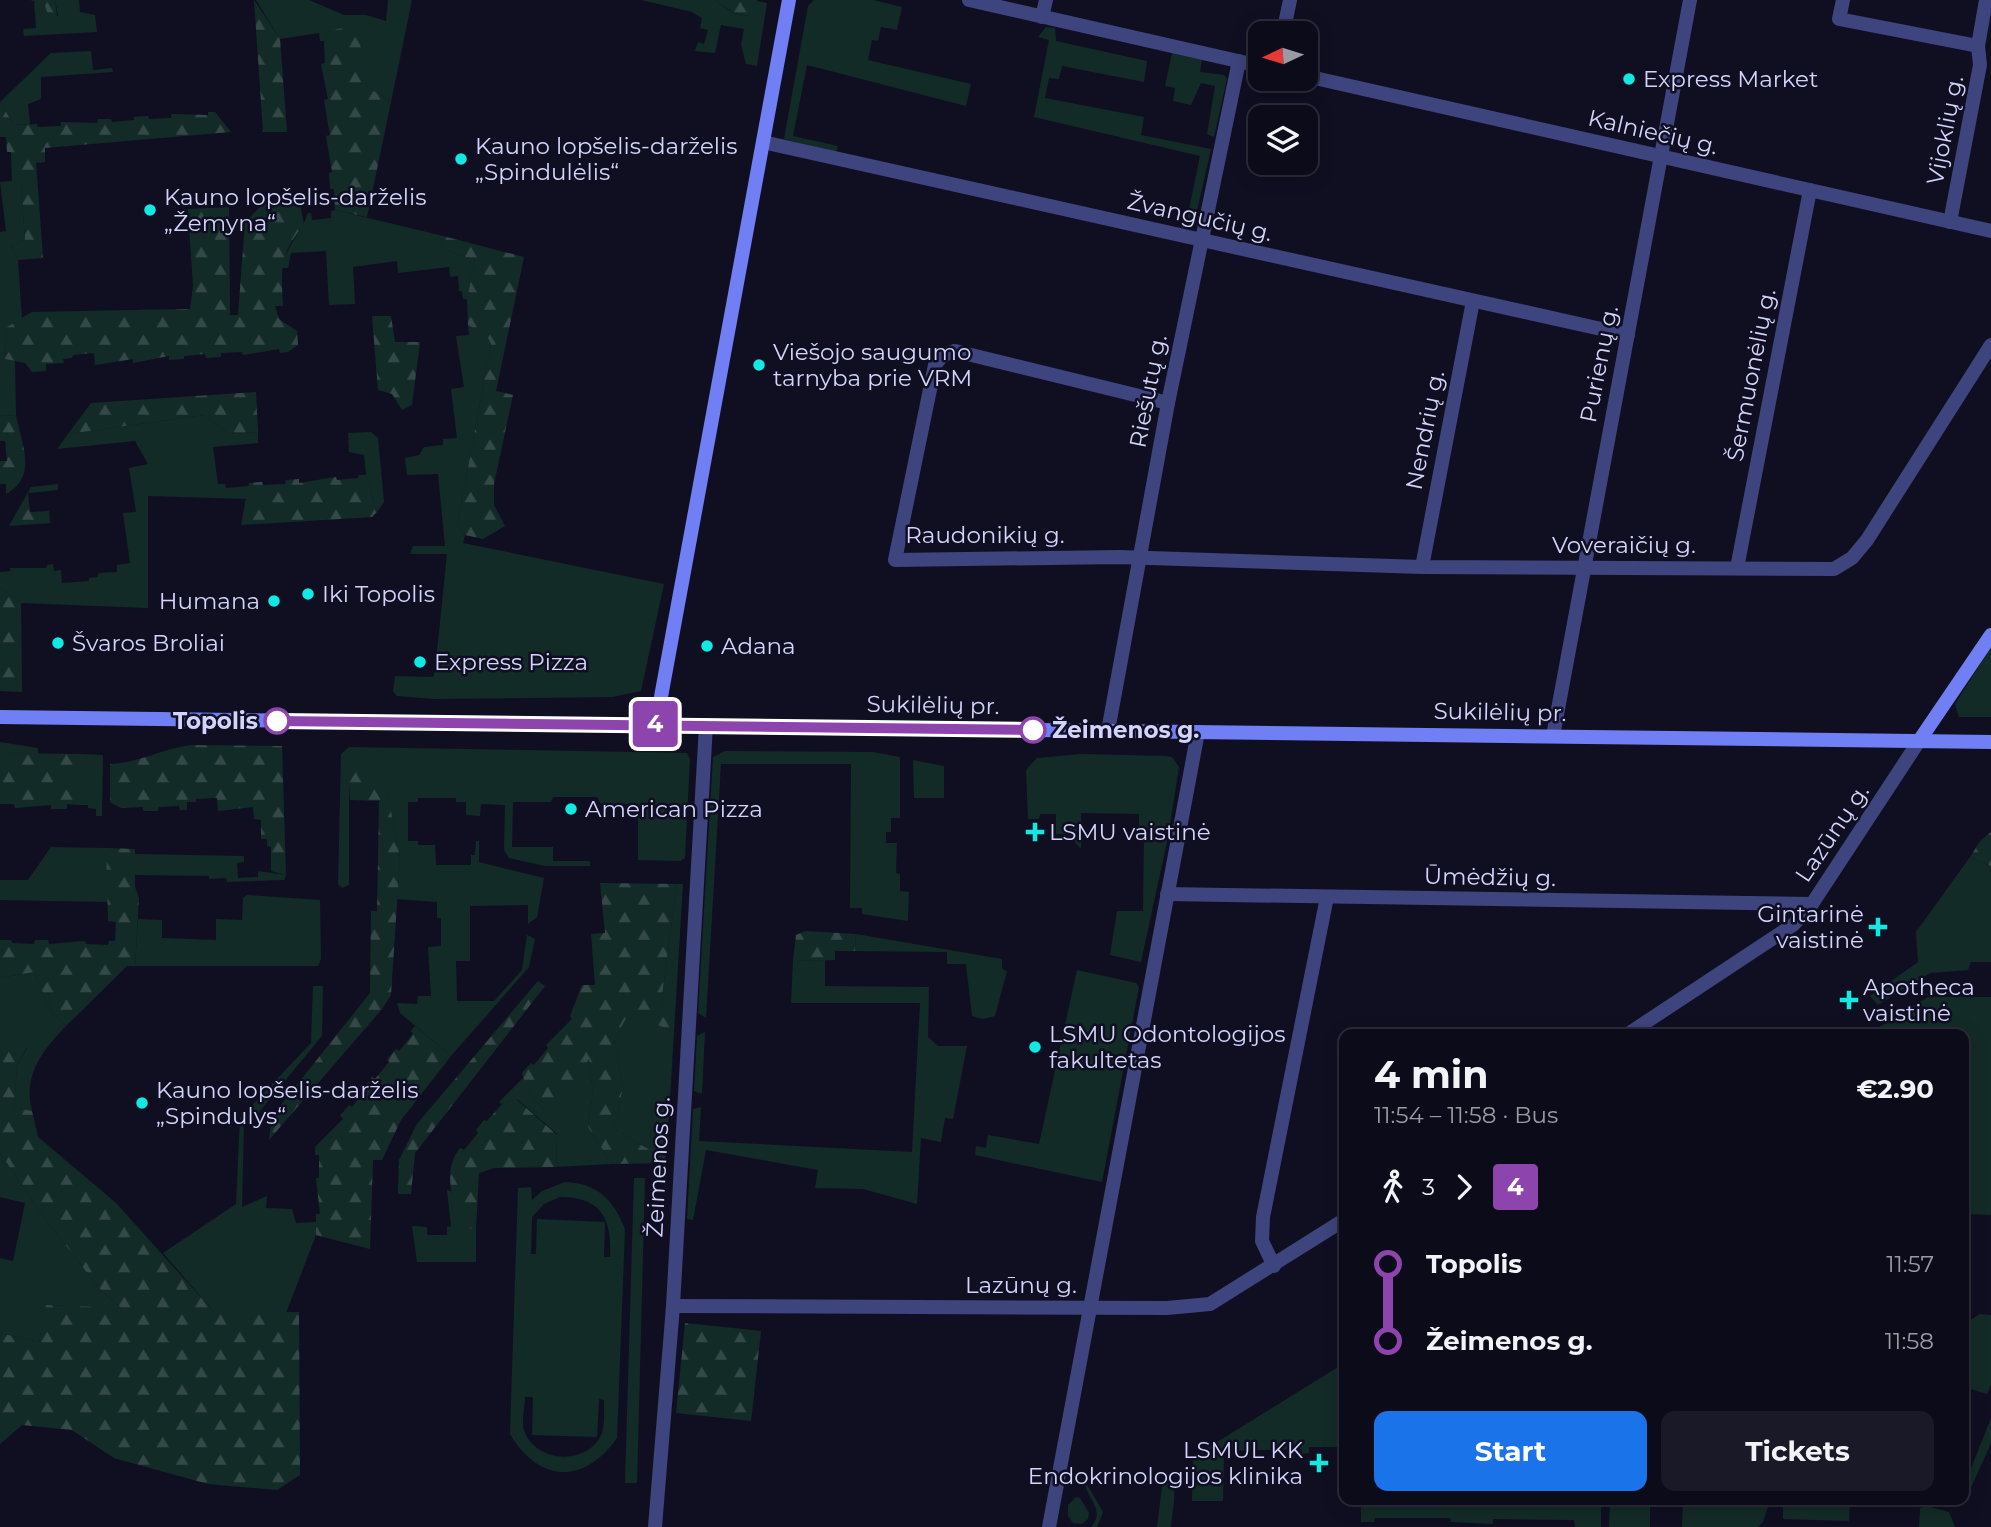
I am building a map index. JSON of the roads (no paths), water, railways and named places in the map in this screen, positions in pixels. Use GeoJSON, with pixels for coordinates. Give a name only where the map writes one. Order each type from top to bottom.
{"type":"FeatureCollection","features":[{"type":"Feature","properties":{"kind":"main road"},"geometry":{"type":"LineString","coordinates":[[656,724],[789,0]]}},
{"type":"Feature","properties":{"kind":"main road","name":"Lazūnų g."},"geometry":{"type":"LineString","coordinates":[[1919,741],[1991,635]]}},
{"type":"Feature","properties":{"kind":"main road","name":"Sukilėlių pr."},"geometry":{"type":"LineString","coordinates":[[0,718],[1991,742]]}},
{"type":"Feature","properties":{"kind":"street"},"geometry":{"type":"LineString","coordinates":[[969,0],[1248,63]]}},
{"type":"Feature","properties":{"kind":"street"},"geometry":{"type":"LineString","coordinates":[[1042,17],[1046,0]]}},
{"type":"Feature","properties":{"kind":"street"},"geometry":{"type":"LineString","coordinates":[[1286,21],[1290,0]]}},
{"type":"Feature","properties":{"kind":"street","name":"Purienų g."},"geometry":{"type":"LineString","coordinates":[[1553,736],[1690,0]]}},
{"type":"Feature","properties":{"kind":"street","name":"Vijoklių g."},"geometry":{"type":"LineString","coordinates":[[1843,0],[1839,19],[1978,46]]}},
{"type":"Feature","properties":{"kind":"street","name":"Vijoklių g."},"geometry":{"type":"LineString","coordinates":[[1950,222],[1980,65],[1978,46],[1986,0]]}},
{"type":"Feature","properties":{"kind":"street","name":"Riešutų g."},"geometry":{"type":"LineString","coordinates":[[1108,731],[1168,403],[1239,61]]}},
{"type":"Feature","properties":{"kind":"street","name":"Kalniečių g."},"geometry":{"type":"LineString","coordinates":[[1318,79],[1991,231]]}},
{"type":"Feature","properties":{"kind":"street","name":"Žvangučių g."},"geometry":{"type":"LineString","coordinates":[[763,142],[1628,335]]}},
{"type":"Feature","properties":{"kind":"street","name":"Šermuonėlių g."},"geometry":{"type":"LineString","coordinates":[[1737,568],[1811,190]]}},
{"type":"Feature","properties":{"kind":"street","name":"Nendrių g."},"geometry":{"type":"LineString","coordinates":[[1422,567],[1473,301]]}},
{"type":"Feature","properties":{"kind":"street","name":"Voveraičių g."},"geometry":{"type":"LineString","coordinates":[[1138,560],[1422,567],[1834,569],[1852,558],[1867,540],[1991,345]]}},
{"type":"Feature","properties":{"kind":"street","name":"Raudonikių g."},"geometry":{"type":"LineString","coordinates":[[1138,560],[1119,557],[895,560],[935,365],[943,355],[955,351],[1168,403]]}},
{"type":"Feature","properties":{"kind":"street","name":"Žeimenos g."},"geometry":{"type":"LineString","coordinates":[[655,1527],[673,1306],[706,725]]}},
{"type":"Feature","properties":{"kind":"street"},"geometry":{"type":"LineString","coordinates":[[1049,1527],[1198,732]]}},
{"type":"Feature","properties":{"kind":"street","name":"Lazūnų g."},"geometry":{"type":"LineString","coordinates":[[1636,1029],[1793,925],[1812,904],[1919,741]]}},
{"type":"Feature","properties":{"kind":"street","name":"Ūmėdžių g."},"geometry":{"type":"LineString","coordinates":[[1167,894],[1812,904]]}},
{"type":"Feature","properties":{"kind":"street"},"geometry":{"type":"LineString","coordinates":[[1274,1266],[1262,1241],[1263,1217],[1327,898]]}},
{"type":"Feature","properties":{"kind":"street","name":"Lazūnų g."},"geometry":{"type":"LineString","coordinates":[[673,1306],[1167,1308],[1210,1304],[1339,1223]]}},
{"type":"Feature","properties":{"kind":"place","name":"Express Market"},"geometry":{"type":"Point","coordinates":[1629,79]}},
{"type":"Feature","properties":{"kind":"place","name":"Kauno lopšelis-darželis „Spindulėlis“"},"geometry":{"type":"Point","coordinates":[461,159]}},
{"type":"Feature","properties":{"kind":"place","name":"Kauno lopšelis-darželis „Žemyna“"},"geometry":{"type":"Point","coordinates":[150,210]}},
{"type":"Feature","properties":{"kind":"place","name":"Viešojo saugumo tarnyba prie VRM"},"geometry":{"type":"Point","coordinates":[759,365]}},
{"type":"Feature","properties":{"kind":"place","name":"Iki Topolis"},"geometry":{"type":"Point","coordinates":[308,594]}},
{"type":"Feature","properties":{"kind":"place","name":"Humana"},"geometry":{"type":"Point","coordinates":[274,601]}},
{"type":"Feature","properties":{"kind":"place","name":"Švaros Broliai"},"geometry":{"type":"Point","coordinates":[58,643]}},
{"type":"Feature","properties":{"kind":"place","name":"Adana"},"geometry":{"type":"Point","coordinates":[707,646]}},
{"type":"Feature","properties":{"kind":"place","name":"Express Pizza"},"geometry":{"type":"Point","coordinates":[420,662]}},
{"type":"Feature","properties":{"kind":"place","name":"Topolis"},"geometry":{"type":"Point","coordinates":[277,721]}},
{"type":"Feature","properties":{"kind":"place","name":"Žeimenos g."},"geometry":{"type":"Point","coordinates":[1033,730]}},
{"type":"Feature","properties":{"kind":"place","name":"American Pizza"},"geometry":{"type":"Point","coordinates":[571,809]}},
{"type":"Feature","properties":{"kind":"place","name":"LSMU vaistinė"},"geometry":{"type":"Point","coordinates":[1035,832]}},
{"type":"Feature","properties":{"kind":"place","name":"Gintarinė vaistinė"},"geometry":{"type":"Point","coordinates":[1878,927]}},
{"type":"Feature","properties":{"kind":"place","name":"Apotheca vaistinė"},"geometry":{"type":"Point","coordinates":[1849,1000]}},
{"type":"Feature","properties":{"kind":"place","name":"LSMU Odontologijos fakultetas"},"geometry":{"type":"Point","coordinates":[1035,1047]}},
{"type":"Feature","properties":{"kind":"place","name":"Kauno lopšelis-darželis „Spindulys“"},"geometry":{"type":"Point","coordinates":[142,1103]}},
{"type":"Feature","properties":{"kind":"place","name":"LSMUL KK Endokrinologijos klinika"},"geometry":{"type":"Point","coordinates":[1319,1463]}}]}
